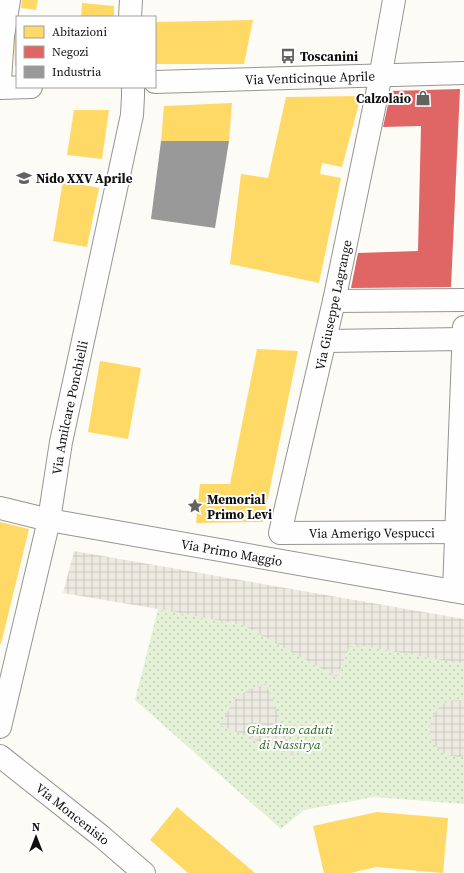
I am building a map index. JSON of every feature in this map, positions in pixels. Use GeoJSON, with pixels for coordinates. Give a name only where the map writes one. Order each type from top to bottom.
{"type":"FeatureCollection","features":[{"type":"Feature","properties":{"kind":"street"},"geometry":{"type":"LineString","coordinates":[[0,80],[2,36],[9,0]]}},
{"type":"Feature","properties":{"kind":"street"},"geometry":{"type":"LineString","coordinates":[[130,16],[131,0]]}},
{"type":"Feature","properties":{"kind":"street","name":"Via Giuseppe Lagrange"},"geometry":{"type":"LineString","coordinates":[[280,534],[326,341],[394,0]]}},
{"type":"Feature","properties":{"kind":"street","name":"Via Venticinque Aprile"},"geometry":{"type":"LineString","coordinates":[[156,82],[464,73]]}},
{"type":"Feature","properties":{"kind":"street"},"geometry":{"type":"LineString","coordinates":[[0,88],[16,87]]}},
{"type":"Feature","properties":{"kind":"street","name":"Via Amilcare Ponchielli"},"geometry":{"type":"LineString","coordinates":[[0,726],[49,520],[61,442],[132,115],[132,88]]}},
{"type":"Feature","properties":{"kind":"street"},"geometry":{"type":"LineString","coordinates":[[334,301],[464,300]]}},
{"type":"Feature","properties":{"kind":"street"},"geometry":{"type":"LineString","coordinates":[[326,341],[464,333],[459,592]]}},
{"type":"Feature","properties":{"kind":"street","name":"Via Primo Maggio"},"geometry":{"type":"LineString","coordinates":[[0,508],[49,520],[459,592]]}},
{"type":"Feature","properties":{"kind":"street","name":"Via Amerigo Vespucci"},"geometry":{"type":"LineString","coordinates":[[280,534],[460,532]]}},
{"type":"Feature","properties":{"kind":"street","name":"Via Moncenisio"},"geometry":{"type":"LineString","coordinates":[[0,756],[101,836],[144,873]]}},
{"type":"Feature","properties":{"kind":"green space","name":"Giardino caduti di Nassirya"},"geometry":{"type":"Polygon","coordinates":[[[158,609],[242,625],[337,677],[351,644],[464,664],[464,804],[374,797],[304,810],[281,829],[135,700],[158,609]]]}},
{"type":"Feature","properties":{"kind":"shaded area"},"geometry":{"type":"Polygon","coordinates":[[[74,551],[464,619],[464,664],[351,644],[337,677],[242,625],[63,593],[74,551]]]}},
{"type":"Feature","properties":{"kind":"shaded area"},"geometry":{"type":"Polygon","coordinates":[[[266,684],[294,756],[220,725],[231,705],[238,696],[253,688],[266,684]]]}},
{"type":"Feature","properties":{"kind":"shaded area"},"geometry":{"type":"Polygon","coordinates":[[[448,701],[464,701],[464,755],[459,757],[447,755],[438,749],[431,739],[429,730],[432,717],[438,708],[448,701]]]}},
{"type":"Feature","properties":{"kind":"building: Abitazioni"},"geometry":{"type":"Polygon","coordinates":[[[22,0],[38,0],[36,10],[21,8],[22,0]]]}},
{"type":"Feature","properties":{"kind":"building: Abitazioni"},"geometry":{"type":"Polygon","coordinates":[[[82,3],[114,6],[114,16],[81,16],[82,3]]]}},
{"type":"Feature","properties":{"kind":"building: Abitazioni"},"geometry":{"type":"Polygon","coordinates":[[[253,20],[244,64],[156,64],[156,22],[253,20]]]}},
{"type":"Feature","properties":{"kind":"building: Abitazioni"},"geometry":{"type":"Polygon","coordinates":[[[16,27],[16,66],[15,66],[14,28],[16,27]]]}},
{"type":"Feature","properties":{"kind":"building: Abitazioni"},"geometry":{"type":"Polygon","coordinates":[[[361,96],[342,167],[322,163],[320,174],[341,178],[319,283],[230,264],[241,174],[268,178],[286,97],[361,96]]]}},
{"type":"Feature","properties":{"kind":"building: Abitazioni"},"geometry":{"type":"Polygon","coordinates":[[[232,103],[229,141],[161,141],[164,106],[232,103]]]}},
{"type":"Feature","properties":{"kind":"building: Abitazioni"},"geometry":{"type":"Polygon","coordinates":[[[74,110],[109,110],[102,159],[67,155],[74,110]]]}},
{"type":"Feature","properties":{"kind":"building: Abitazioni"},"geometry":{"type":"Polygon","coordinates":[[[63,181],[99,188],[87,247],[53,241],[63,181]]]}},
{"type":"Feature","properties":{"kind":"building: Abitazioni"},"geometry":{"type":"Polygon","coordinates":[[[257,349],[298,351],[263,522],[196,523],[200,484],[230,484],[257,349]]]}},
{"type":"Feature","properties":{"kind":"building: Abitazioni"},"geometry":{"type":"Polygon","coordinates":[[[100,361],[141,368],[128,439],[88,432],[100,361]]]}},
{"type":"Feature","properties":{"kind":"building: Abitazioni"},"geometry":{"type":"Polygon","coordinates":[[[0,522],[29,529],[1,644],[0,644],[0,522]]]}},
{"type":"Feature","properties":{"kind":"building: Abitazioni"},"geometry":{"type":"Polygon","coordinates":[[[177,807],[255,873],[188,873],[150,840],[177,807]]]}},
{"type":"Feature","properties":{"kind":"building: Abitazioni"},"geometry":{"type":"Polygon","coordinates":[[[377,812],[448,818],[443,873],[376,867],[351,873],[324,873],[313,826],[377,812]]]}},
{"type":"Feature","properties":{"kind":"building: Negozi"},"geometry":{"type":"Polygon","coordinates":[[[460,89],[451,287],[351,288],[358,253],[418,251],[421,126],[383,127],[391,91],[460,89]]]}},
{"type":"Feature","properties":{"kind":"building: Industria"},"geometry":{"type":"Polygon","coordinates":[[[161,141],[229,141],[215,228],[151,219],[161,141]]]}},
{"type":"Feature","properties":{"kind":"place","name":"Toscanini"},"geometry":{"type":"Point","coordinates":[288,56]}},
{"type":"Feature","properties":{"kind":"place","name":"Calzolaio"},"geometry":{"type":"Point","coordinates":[423,98]}},
{"type":"Feature","properties":{"kind":"place","name":"Nido XXV Aprile"},"geometry":{"type":"Point","coordinates":[24,178]}},
{"type":"Feature","properties":{"kind":"place","name":"Memorial Primo Levi"},"geometry":{"type":"Point","coordinates":[195,506]}}]}
